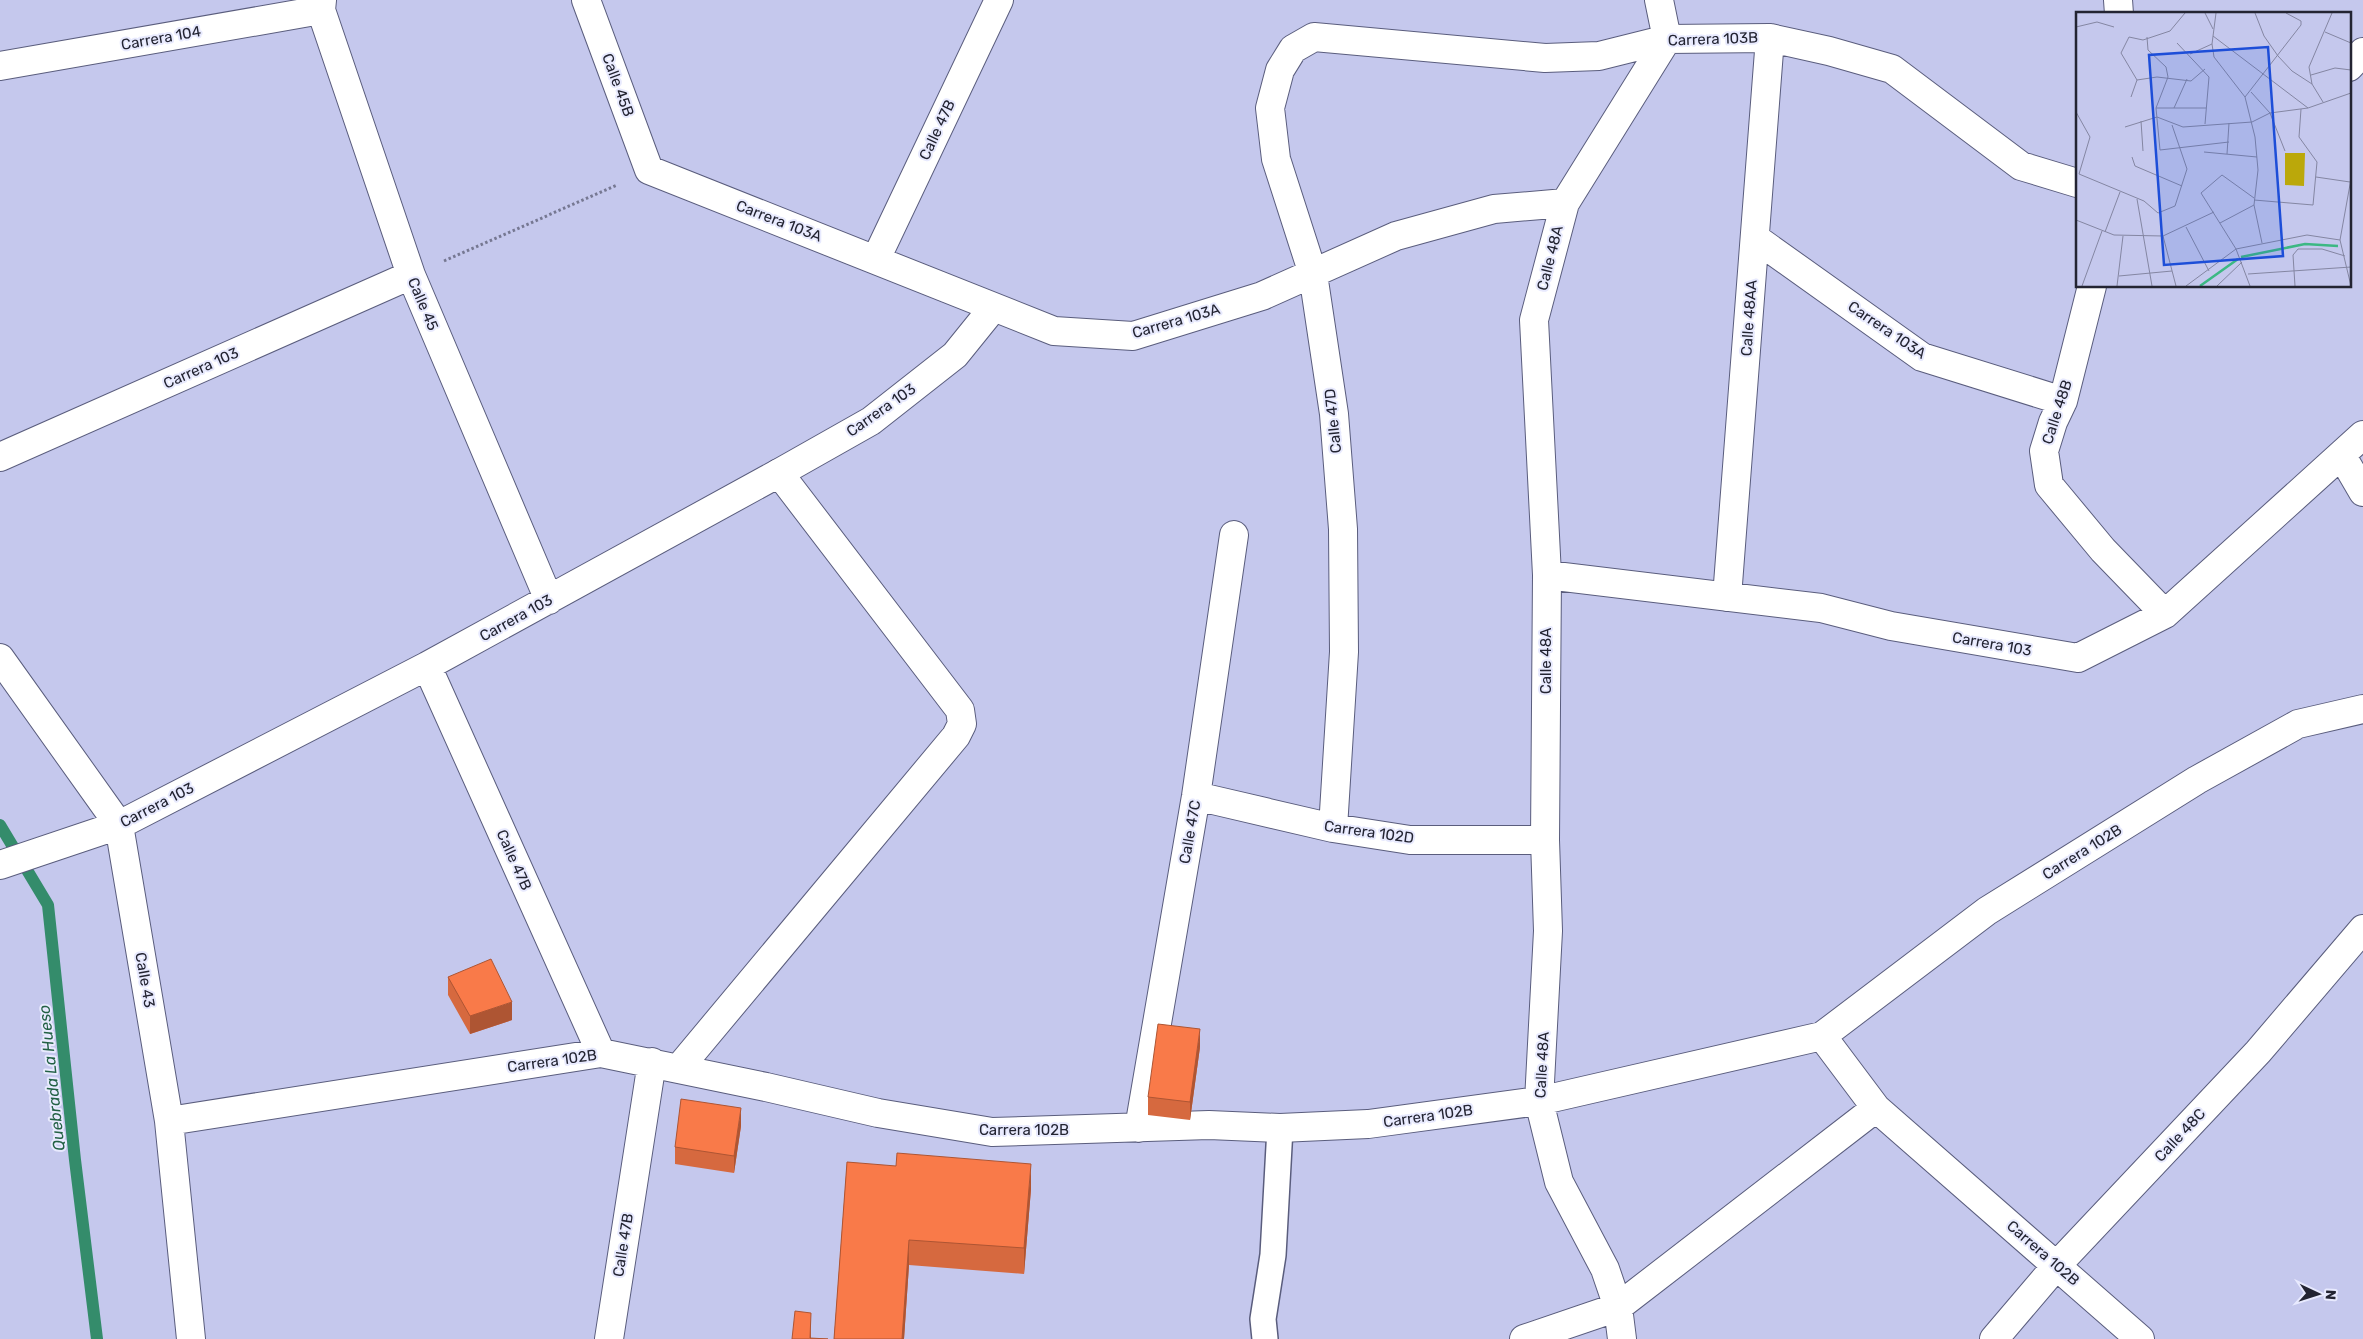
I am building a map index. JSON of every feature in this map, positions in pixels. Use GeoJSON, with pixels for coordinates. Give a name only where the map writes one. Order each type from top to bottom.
{"type":"FeatureCollection","features":[{"type":"Feature","properties":{"kind":"street","name":"Calle 45B"},"geometry":{"type":"LineString","coordinates":[[586,0],[649,170]]}},
{"type":"Feature","properties":{"kind":"street","name":"Calle 47B"},"geometry":{"type":"LineString","coordinates":[[876,259],[999,0]]}},
{"type":"Feature","properties":{"kind":"street"},"geometry":{"type":"LineString","coordinates":[[1659,0],[1667,40]]}},
{"type":"Feature","properties":{"kind":"street","name":"Carrera 104"},"geometry":{"type":"LineString","coordinates":[[0,66],[322,5]]}},
{"type":"Feature","properties":{"kind":"street","name":"Calle 45"},"geometry":{"type":"LineString","coordinates":[[322,5],[411,275],[549,600]]}},
{"type":"Feature","properties":{"kind":"street","name":"Carrera 103B"},"geometry":{"type":"LineString","coordinates":[[1314,37],[1545,58],[1599,56],[1667,40],[1770,38],[1828,51],[1892,69],[2021,166],[2076,183]]}},
{"type":"Feature","properties":{"kind":"street","name":"Calle 47D"},"geometry":{"type":"LineString","coordinates":[[1314,37],[1293,49],[1280,70],[1270,108],[1276,159],[1313,274],[1334,414],[1343,529],[1344,652],[1333,828]]}},
{"type":"Feature","properties":{"kind":"street","name":"Calle 48AA"},"geometry":{"type":"LineString","coordinates":[[1727,598],[1770,38]]}},
{"type":"Feature","properties":{"kind":"street","name":"Calle 48A"},"geometry":{"type":"LineString","coordinates":[[1622,1339],[1618,1307],[1605,1269],[1559,1182],[1539,1101],[1548,931],[1545,840],[1547,575],[1534,320],[1564,203],[1667,40]]}},
{"type":"Feature","properties":{"kind":"street"},"geometry":{"type":"LineString","coordinates":[[2350,65],[2363,52]]}},
{"type":"Feature","properties":{"kind":"street","name":"Carrera 103A"},"geometry":{"type":"LineString","coordinates":[[649,170],[1054,331],[1133,336],[1262,296],[1396,236],[1494,209],[1564,203]]}},
{"type":"Feature","properties":{"kind":"street","name":"Carrera 103A"},"geometry":{"type":"LineString","coordinates":[[1755,238],[1922,357],[2063,401]]}},
{"type":"Feature","properties":{"kind":"street","name":"Carrera 103"},"geometry":{"type":"LineString","coordinates":[[0,457],[411,275]]}},
{"type":"Feature","properties":{"kind":"street","name":"Calle 48B"},"geometry":{"type":"LineString","coordinates":[[2091,288],[2063,401],[2053,422],[2044,451],[2049,485],[2103,550],[2165,614]]}},
{"type":"Feature","properties":{"kind":"street","name":"Carrera 103"},"geometry":{"type":"LineString","coordinates":[[0,865],[119,825],[427,666],[779,473],[878,415],[955,355],[993,308]]}},
{"type":"Feature","properties":{"kind":"street","name":"Carrera 103"},"geometry":{"type":"LineString","coordinates":[[1547,575],[1821,608],[1891,626],[2078,658],[2165,614],[2363,435]]}},
{"type":"Feature","properties":{"kind":"street"},"geometry":{"type":"LineString","coordinates":[[2342,456],[2363,492]]}},
{"type":"Feature","properties":{"kind":"street"},"geometry":{"type":"LineString","coordinates":[[679,1068],[956,736],[962,724],[960,710],[779,473]]}},
{"type":"Feature","properties":{"kind":"street","name":"Calle 47C"},"geometry":{"type":"LineString","coordinates":[[1139,1128],[1196,796],[1234,535]]}},
{"type":"Feature","properties":{"kind":"street","name":"Calle 43"},"geometry":{"type":"LineString","coordinates":[[0,658],[119,825],[169,1121],[191,1339]]}},
{"type":"Feature","properties":{"kind":"street","name":"Calle 47B"},"geometry":{"type":"LineString","coordinates":[[427,666],[601,1053]]}},
{"type":"Feature","properties":{"kind":"street","name":"Carrera 102B"},"geometry":{"type":"LineString","coordinates":[[169,1121],[601,1053],[652,1062],[878,1113],[992,1132],[1209,1125],[1280,1128],[1368,1124],[1539,1101],[1822,1036],[1987,911],[2197,780],[2298,724],[2363,709]]}},
{"type":"Feature","properties":{"kind":"street","name":"Carrera 102D"},"geometry":{"type":"LineString","coordinates":[[1196,796],[1333,828],[1410,840],[1545,840]]}},
{"type":"Feature","properties":{"kind":"street","name":"Calle 48C"},"geometry":{"type":"LineString","coordinates":[[1994,1339],[2057,1265],[2258,1052],[2363,928]]}},
{"type":"Feature","properties":{"kind":"street","name":"Carrera 102B"},"geometry":{"type":"LineString","coordinates":[[1822,1036],[1876,1108],[2140,1339]]}},
{"type":"Feature","properties":{"kind":"street","name":"Calle 47B"},"geometry":{"type":"LineString","coordinates":[[609,1339],[652,1062]]}},
{"type":"Feature","properties":{"kind":"street"},"geometry":{"type":"LineString","coordinates":[[1524,1339],[1618,1307],[1876,1108]]}},
{"type":"Feature","properties":{"kind":"lane"},"geometry":{"type":"LineString","coordinates":[[1265,1339],[1263,1320],[1273,1255],[1280,1128]]}},
{"type":"Feature","properties":{"kind":"path"},"geometry":{"type":"LineString","coordinates":[[411,275],[649,170]]}},
{"type":"Feature","properties":{"kind":"building"},"geometry":{"type":"Polygon","coordinates":[[[491,959],[512,1002],[470,1016],[448,977],[491,959]]]}},
{"type":"Feature","properties":{"kind":"building"},"geometry":{"type":"Polygon","coordinates":[[[1158,1024],[1200,1029],[1190,1102],[1148,1097],[1158,1024]]]}},
{"type":"Feature","properties":{"kind":"building"},"geometry":{"type":"Polygon","coordinates":[[[681,1099],[741,1108],[734,1156],[675,1147],[681,1099]]]}},
{"type":"Feature","properties":{"kind":"building"},"geometry":{"type":"Polygon","coordinates":[[[897,1153],[1031,1164],[1024,1248],[909,1240],[902,1339],[834,1339],[847,1162],[896,1166],[897,1153]]]}},
{"type":"Feature","properties":{"kind":"building"},"geometry":{"type":"Polygon","coordinates":[[[795,1311],[811,1313],[810,1338],[828,1339],[792,1339],[795,1311]]]}},
{"type":"Feature","properties":{"kind":"waterway","name":"Quebrada La Hueso"},"geometry":{"type":"LineString","coordinates":[[0,825],[48,905],[75,1160],[97,1339]]}}]}
